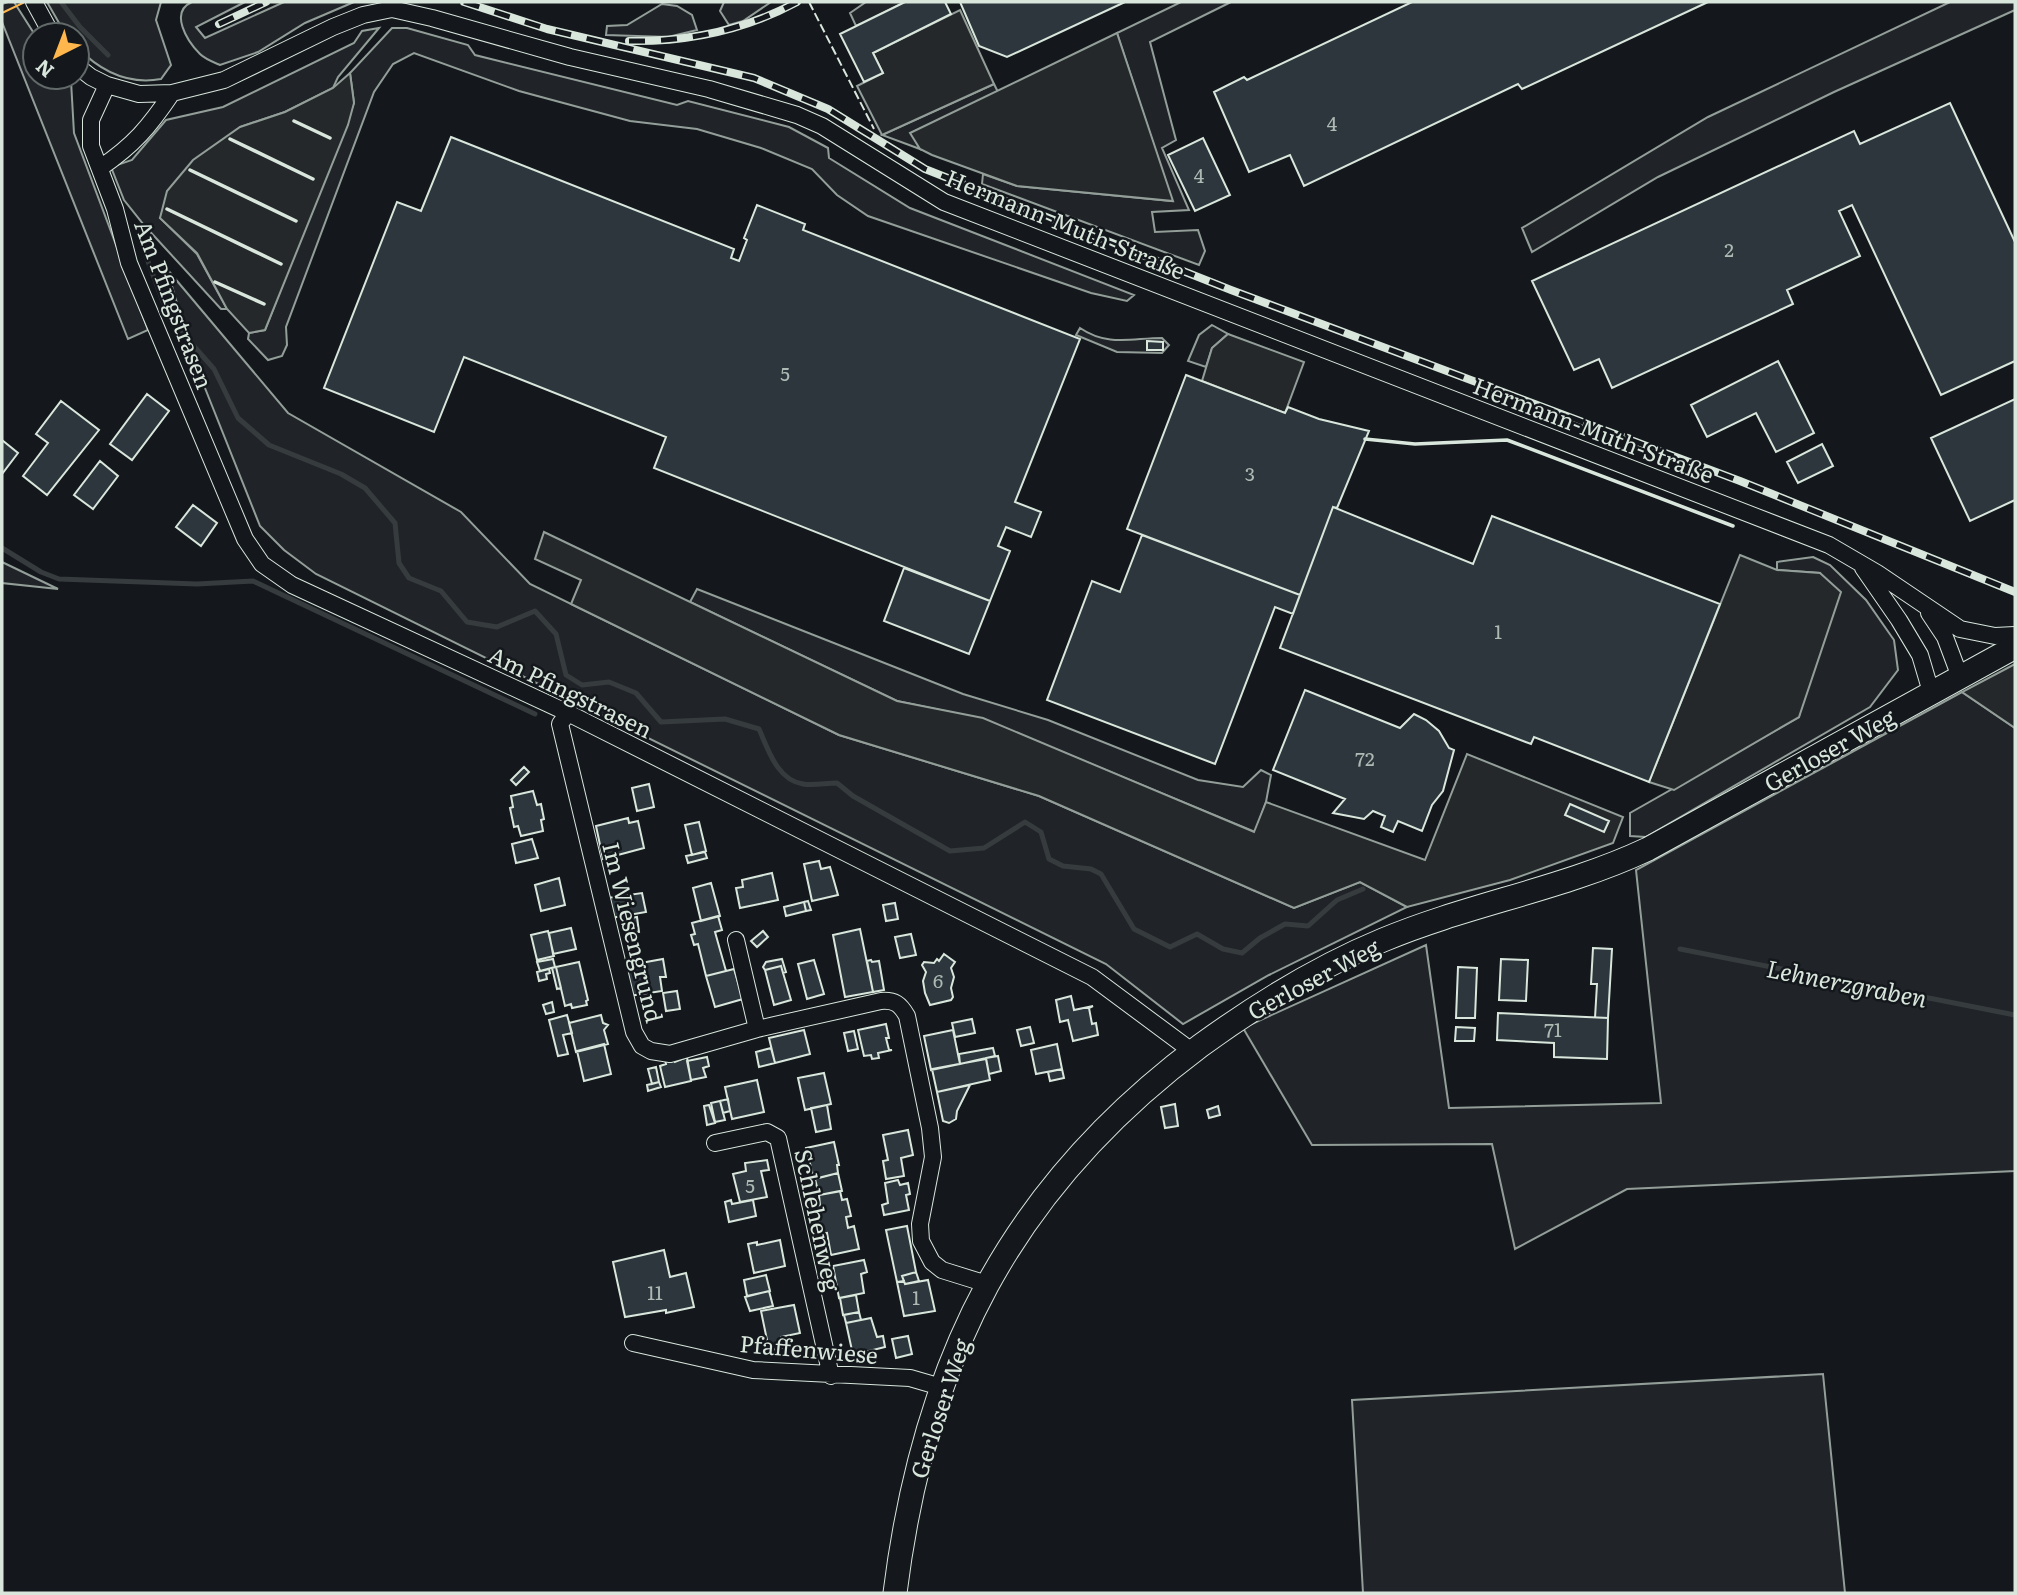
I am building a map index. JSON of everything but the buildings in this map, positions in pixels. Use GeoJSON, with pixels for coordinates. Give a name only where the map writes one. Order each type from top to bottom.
{"type":"FeatureCollection","features":[{"type":"Feature","properties":{"kind":"street"},"geometry":{"type":"LineString","coordinates":[[34,2],[44,21]]}},
{"type":"Feature","properties":{"kind":"street","name":"Hermann-Muth-Straße"},"geometry":{"type":"LineString","coordinates":[[91,77],[107,85],[139,94],[173,93],[224,80],[333,27],[363,15],[392,9],[570,57],[747,99],[822,126],[944,202],[1829,545],[1877,573],[1959,629],[1995,636],[2015,635]]}},
{"type":"Feature","properties":{"kind":"street"},"geometry":{"type":"LineString","coordinates":[[107,85],[91,120],[91,146],[100,168],[129,148],[156,118],[173,93]]}},
{"type":"Feature","properties":{"kind":"street","name":"Am Pfingstrasen"},"geometry":{"type":"LineString","coordinates":[[100,168],[115,209],[129,263],[245,538],[262,564],[292,585],[568,713],[1093,976],[1193,1052]]}},
{"type":"Feature","properties":{"kind":"street","name":"Hermann-Muth-Straße"},"geometry":{"type":"LineString","coordinates":[[1860,564],[1920,654],[1931,692]]}},
{"type":"Feature","properties":{"kind":"street","name":"Hermann-Muth-Straße"},"geometry":{"type":"LineString","coordinates":[[1923,606],[1945,637],[1960,677]]}},
{"type":"Feature","properties":{"kind":"street","name":"Gerloser Weg"},"geometry":{"type":"LineString","coordinates":[[895,1593],[901,1543],[916,1473],[941,1387],[987,1284],[1028,1218],[1075,1158],[1118,1114],[1228,1025],[1317,973],[1381,940],[1439,919],[1614,865],[1683,830],[2015,646]]}},
{"type":"Feature","properties":{"kind":"street","name":"Im Wiesengrund"},"geometry":{"type":"LineString","coordinates":[[568,713],[560,724],[634,1032],[642,1046],[651,1051],[670,1054],[757,1028],[892,1000],[902,1007],[907,1016],[930,1128],[933,1157],[920,1224],[921,1241],[932,1262],[942,1270],[987,1284]]}},
{"type":"Feature","properties":{"kind":"street"},"geometry":{"type":"LineString","coordinates":[[736,940],[757,1028]]}},
{"type":"Feature","properties":{"kind":"street","name":"Schlehenweg"},"geometry":{"type":"LineString","coordinates":[[715,1143],[767,1132],[778,1138],[831,1376]]}},
{"type":"Feature","properties":{"kind":"street","name":"Pfaffenwiese"},"geometry":{"type":"LineString","coordinates":[[633,1343],[754,1370],[910,1378],[941,1387]]}},
{"type":"Feature","properties":{"kind":"shaded area"},"geometry":{"type":"Polygon","coordinates":[[[14,2],[26,21],[21,21],[21,70],[2,22],[2,4],[14,2]]]}},
{"type":"Feature","properties":{"kind":"shaded area"},"geometry":{"type":"Polygon","coordinates":[[[47,2],[161,2],[156,20],[171,65],[161,79],[137,80],[115,74],[91,60],[91,21],[58,21],[47,2]]]}},
{"type":"Feature","properties":{"kind":"shaded area"},"geometry":{"type":"Polygon","coordinates":[[[192,2],[245,2],[196,27],[205,38],[284,2],[354,2],[305,23],[258,52],[220,65],[200,54],[182,27],[182,13],[192,2]]]}},
{"type":"Feature","properties":{"kind":"shaded area"},"geometry":{"type":"Polygon","coordinates":[[[724,2],[771,2],[743,21],[729,25],[720,11],[724,2]]]}},
{"type":"Feature","properties":{"kind":"shaded area"},"geometry":{"type":"Polygon","coordinates":[[[866,2],[905,2],[856,26],[850,13],[866,2]]]}},
{"type":"Feature","properties":{"kind":"shaded area"},"geometry":{"type":"Polygon","coordinates":[[[1181,2],[1231,2],[1150,42],[1176,140],[1162,148],[1189,210],[1152,212],[1155,232],[1198,230],[1205,251],[1199,265],[982,184],[983,174],[1017,186],[1172,201],[1117,33],[1181,2]]]}},
{"type":"Feature","properties":{"kind":"shaded area"},"geometry":{"type":"Polygon","coordinates":[[[1950,2],[2015,2],[2015,10],[1834,92],[1658,177],[1532,252],[1522,228],[1708,117],[1950,2]]]}},
{"type":"Feature","properties":{"kind":"shaded area"},"geometry":{"type":"Polygon","coordinates":[[[662,4],[677,6],[692,15],[697,30],[668,37],[606,35],[607,26],[627,25],[662,4]]]}},
{"type":"Feature","properties":{"kind":"shaded area"},"geometry":{"type":"Polygon","coordinates":[[[960,10],[994,84],[882,135],[857,86],[883,73],[873,53],[960,10]]]}},
{"type":"Feature","properties":{"kind":"shaded area"},"geometry":{"type":"Polygon","coordinates":[[[379,28],[338,77],[333,88],[285,112],[240,127],[160,218],[197,254],[227,309],[221,309],[124,200],[111,167],[132,160],[166,120],[223,107],[354,43],[362,31],[379,28]]]}},
{"type":"Feature","properties":{"kind":"shaded area"},"geometry":{"type":"Polygon","coordinates":[[[392,28],[407,28],[468,45],[475,55],[677,105],[688,101],[789,127],[828,148],[829,158],[910,208],[1134,295],[1127,301],[1091,293],[868,216],[837,195],[812,169],[761,148],[697,129],[630,121],[519,91],[414,53],[393,64],[374,92],[286,327],[287,345],[282,356],[268,360],[248,339],[249,333],[265,330],[354,103],[350,73],[392,28]]]}},
{"type":"Feature","properties":{"kind":"shaded area"},"geometry":{"type":"Polygon","coordinates":[[[1117,33],[1173,201],[1017,186],[932,155],[920,149],[910,133],[1117,33]]]}},
{"type":"Feature","properties":{"kind":"shaded area"},"geometry":{"type":"Polygon","coordinates":[[[350,73],[354,103],[348,125],[265,330],[249,333],[227,309],[197,253],[160,218],[167,191],[193,160],[240,127],[285,112],[333,88],[350,73]]]}},
{"type":"Feature","properties":{"kind":"shaded area"},"geometry":{"type":"Polygon","coordinates":[[[994,84],[998,92],[911,133],[920,149],[882,135],[994,84]]]}},
{"type":"Feature","properties":{"kind":"shaded area"},"geometry":{"type":"Polygon","coordinates":[[[29,91],[72,91],[74,133],[148,330],[128,339],[29,91]]]}},
{"type":"Feature","properties":{"kind":"shaded area"},"geometry":{"type":"Polygon","coordinates":[[[167,269],[288,413],[461,512],[530,584],[839,735],[1039,796],[1294,908],[1360,882],[1407,907],[1269,975],[1183,1024],[1106,964],[316,574],[284,550],[260,526],[193,358],[167,269]]]}},
{"type":"Feature","properties":{"kind":"shaded area"},"geometry":{"type":"Polygon","coordinates":[[[1212,325],[1228,334],[1212,348],[1206,367],[1188,361],[1199,335],[1212,325]]]}},
{"type":"Feature","properties":{"kind":"shaded area"},"geometry":{"type":"Polygon","coordinates":[[[1080,328],[1110,340],[1162,338],[1169,345],[1162,353],[1117,352],[1076,335],[1080,328]]]}},
{"type":"Feature","properties":{"kind":"shaded area"},"geometry":{"type":"Polygon","coordinates":[[[1228,334],[1304,362],[1285,413],[1202,381],[1212,348],[1228,334]]]}},
{"type":"Feature","properties":{"kind":"shaded area"},"geometry":{"type":"Polygon","coordinates":[[[544,532],[897,701],[983,718],[1254,832],[1266,802],[1425,860],[1467,754],[1623,817],[1613,843],[1510,880],[1407,907],[1360,882],[1294,908],[1039,796],[839,735],[571,604],[581,580],[535,559],[544,532]]]}},
{"type":"Feature","properties":{"kind":"shaded area"},"geometry":{"type":"Polygon","coordinates":[[[1740,555],[1777,570],[1820,573],[1841,592],[1799,717],[1674,790],[1649,782],[1740,555]]]}},
{"type":"Feature","properties":{"kind":"shaded area"},"geometry":{"type":"Polygon","coordinates":[[[1813,557],[1830,565],[1866,600],[1894,640],[1898,670],[1870,707],[1646,837],[1630,836],[1630,813],[1799,717],[1820,573],[1777,570],[1777,562],[1813,557]]]}},
{"type":"Feature","properties":{"kind":"shaded area"},"geometry":{"type":"Polygon","coordinates":[[[2,562],[58,589],[2,583],[2,562]]]}},
{"type":"Feature","properties":{"kind":"shaded area"},"geometry":{"type":"Polygon","coordinates":[[[697,589],[963,694],[1048,720],[1198,780],[1243,787],[1261,770],[1271,775],[1266,802],[1255,832],[983,719],[897,701],[690,602],[697,589]]]}},
{"type":"Feature","properties":{"kind":"shaded area"},"geometry":{"type":"Polygon","coordinates":[[[2015,664],[2015,728],[1962,692],[2015,664]]]}},
{"type":"Feature","properties":{"kind":"shaded area"},"geometry":{"type":"Polygon","coordinates":[[[1962,692],[2015,728],[2015,1171],[1627,1189],[1515,1249],[1492,1144],[1312,1145],[1243,1028],[1426,945],[1449,1108],[1661,1103],[1636,870],[1962,692]]]}},
{"type":"Feature","properties":{"kind":"shaded area"},"geometry":{"type":"Polygon","coordinates":[[[1823,1374],[1845,1593],[1363,1593],[1352,1400],[1823,1374]]]}},
{"type":"Feature","properties":{"kind":"waterway","name":"Lehnerzgraben"},"geometry":{"type":"LineString","coordinates":[[61,2],[80,27],[108,55]]}},
{"type":"Feature","properties":{"kind":"waterway","name":"Lehnerzgraben"},"geometry":{"type":"LineString","coordinates":[[146,256],[169,318],[214,369],[238,418],[269,445],[341,474],[365,488],[395,523],[399,563],[409,578],[441,591],[467,622],[497,627],[535,611],[556,634],[566,675],[582,685],[609,682],[636,693],[661,722],[725,719],[759,729],[770,754],[786,777],[807,785],[837,783],[853,796],[950,851],[984,848],[1025,822],[1041,832],[1049,859],[1063,866],[1091,869],[1101,874],[1134,929],[1170,947],[1197,934],[1223,949],[1242,953],[1260,938],[1285,924],[1308,926],[1337,900],[1363,889]]}},
{"type":"Feature","properties":{"kind":"waterway"},"geometry":{"type":"LineString","coordinates":[[2,548],[41,572],[59,579],[197,584],[253,581],[535,714]]}},
{"type":"Feature","properties":{"kind":"waterway","name":"Lehnerzgraben"},"geometry":{"type":"LineString","coordinates":[[1680,949],[2015,1015]]}},
{"type":"Feature","properties":{"kind":"railway"},"geometry":{"type":"LineString","coordinates":[[219,24],[266,2]]}},
{"type":"Feature","properties":{"kind":"railway"},"geometry":{"type":"LineString","coordinates":[[464,2],[547,29],[754,78],[828,109],[925,169],[1231,290],[1740,481],[2015,592]]}},
{"type":"Feature","properties":{"kind":"railway"},"geometry":{"type":"LineString","coordinates":[[629,41],[673,39],[716,32],[757,20],[797,2]]}},
{"type":"Feature","properties":{"kind":"fence"},"geometry":{"type":"LineString","coordinates":[[809,2],[874,129]]}},
{"type":"Feature","properties":{"kind":"wall"},"geometry":{"type":"LineString","coordinates":[[294,121],[330,138]]}},
{"type":"Feature","properties":{"kind":"wall"},"geometry":{"type":"LineString","coordinates":[[230,139],[313,179]]}},
{"type":"Feature","properties":{"kind":"wall"},"geometry":{"type":"LineString","coordinates":[[190,170],[296,221]]}},
{"type":"Feature","properties":{"kind":"wall"},"geometry":{"type":"LineString","coordinates":[[167,209],[281,264]]}},
{"type":"Feature","properties":{"kind":"wall"},"geometry":{"type":"LineString","coordinates":[[215,282],[264,304]]}},
{"type":"Feature","properties":{"kind":"wall"},"geometry":{"type":"LineString","coordinates":[[1365,439],[1415,444],[1507,440],[1733,526]]}},
{"type":"Feature","properties":{"kind":"power"},"geometry":{"type":"LineString","coordinates":[[2,13],[25,2]]}}]}
